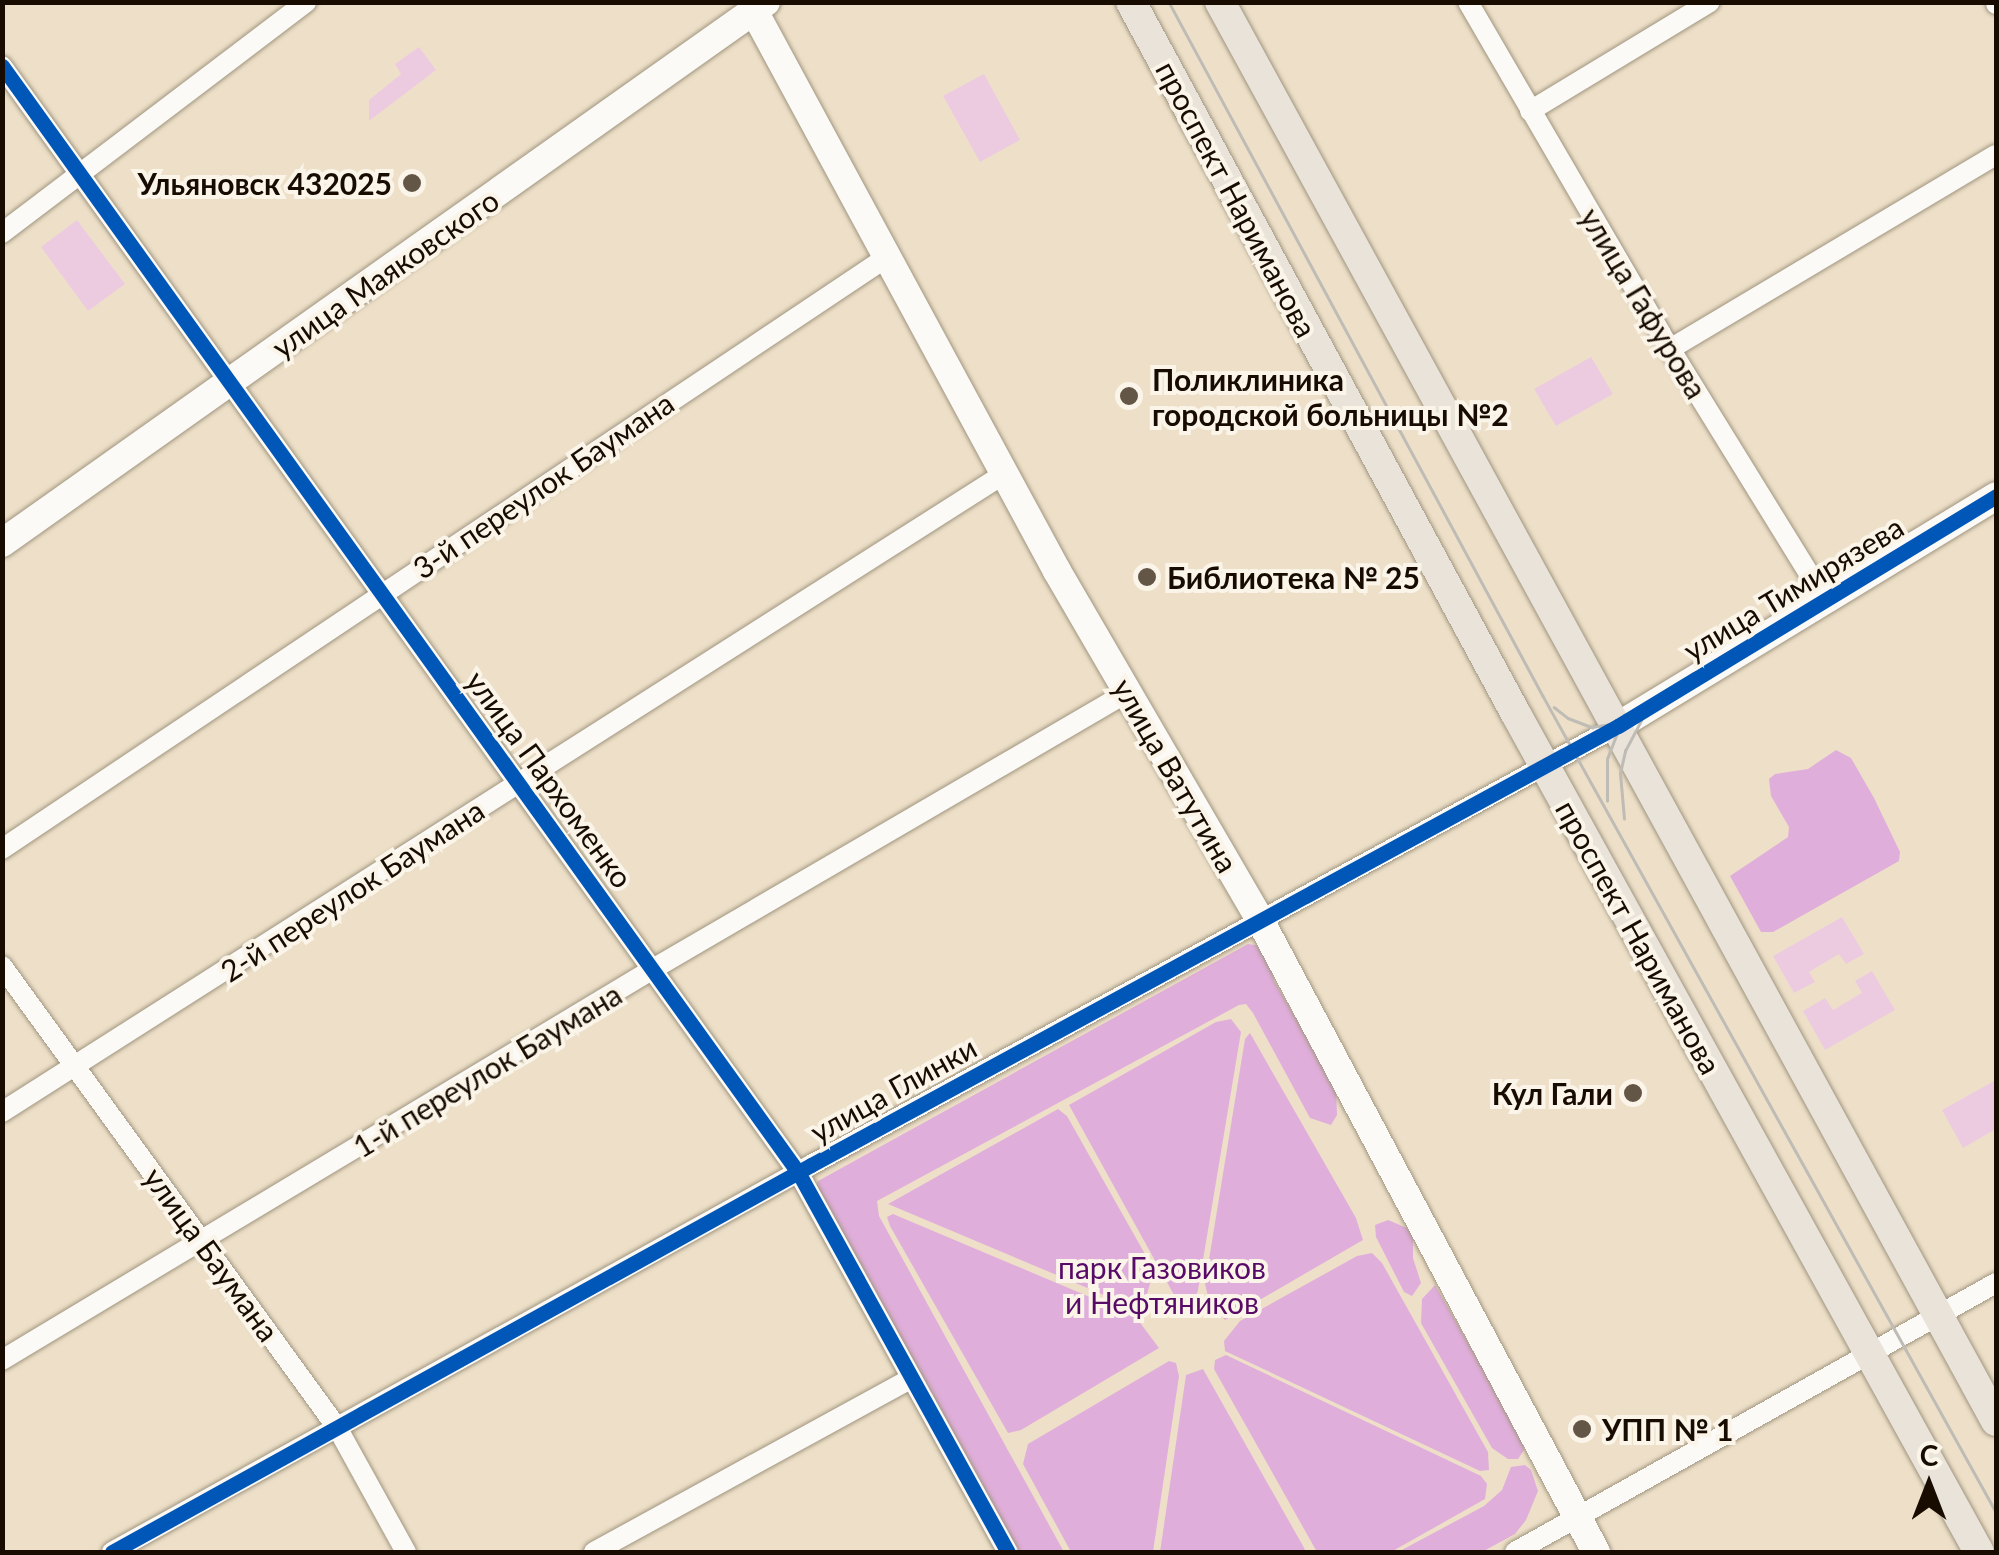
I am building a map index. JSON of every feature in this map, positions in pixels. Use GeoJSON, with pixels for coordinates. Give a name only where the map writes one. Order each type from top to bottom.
{"type":"FeatureCollection","features":[{"type":"Feature","properties":{"kind":"main road","name":"проспект Нариманова"},"geometry":{"type":"LineString","coordinates":[[1131,2],[1979,1552]]}},
{"type":"Feature","properties":{"kind":"main road"},"geometry":{"type":"LineString","coordinates":[[1220,2],[1996,1420]]}},
{"type":"Feature","properties":{"kind":"street"},"geometry":{"type":"LineString","coordinates":[[2,233],[306,2]]}},
{"type":"Feature","properties":{"kind":"street","name":"улица Гафурова"},"geometry":{"type":"LineString","coordinates":[[1468,2],[1670,349],[1826,601]]}},
{"type":"Feature","properties":{"kind":"street"},"geometry":{"type":"LineString","coordinates":[[1530,111],[1710,2]]}},
{"type":"Feature","properties":{"kind":"street","name":"улица Ватутина"},"geometry":{"type":"LineString","coordinates":[[755,5],[1004,474],[1260,920],[1596,1552]]}},
{"type":"Feature","properties":{"kind":"street","name":"улица Маяковского"},"geometry":{"type":"LineString","coordinates":[[2,542],[755,5]]}},
{"type":"Feature","properties":{"kind":"street","name":"улица Пархоменко"},"geometry":{"type":"LineString","coordinates":[[2,66],[798,1172],[1008,1552]]}},
{"type":"Feature","properties":{"kind":"street"},"geometry":{"type":"LineString","coordinates":[[1670,349],[1996,155]]}},
{"type":"Feature","properties":{"kind":"street","name":"3-й переулок Баумана"},"geometry":{"type":"LineString","coordinates":[[2,849],[100,788],[383,593],[887,258]]}},
{"type":"Feature","properties":{"kind":"street","name":"2-й переулок Баумана"},"geometry":{"type":"LineString","coordinates":[[2,1112],[1004,474]]}},
{"type":"Feature","properties":{"kind":"street","name":"улица Тимирязева"},"geometry":{"type":"LineString","coordinates":[[1618,726],[1996,496]]}},
{"type":"Feature","properties":{"kind":"street","name":"1-й переулок Баумана"},"geometry":{"type":"LineString","coordinates":[[2,1360],[203,1243],[653,969],[1128,692]]}},
{"type":"Feature","properties":{"kind":"street","name":"улица Глинки"},"geometry":{"type":"LineString","coordinates":[[112,1552],[798,1172],[1618,726]]}},
{"type":"Feature","properties":{"kind":"street","name":"улица Баумана"},"geometry":{"type":"LineString","coordinates":[[2,966],[78,1065],[338,1429],[406,1552]]}},
{"type":"Feature","properties":{"kind":"street"},"geometry":{"type":"LineString","coordinates":[[1516,1552],[1996,1283]]}},
{"type":"Feature","properties":{"kind":"street"},"geometry":{"type":"LineString","coordinates":[[594,1552],[912,1378]]}},
{"type":"Feature","properties":{"kind":"shaded area"},"geometry":{"type":"Polygon","coordinates":[[[419,47],[436,70],[369,121],[369,100],[401,74],[395,64],[419,47]]]}},
{"type":"Feature","properties":{"kind":"shaded area"},"geometry":{"type":"Polygon","coordinates":[[[984,74],[1020,140],[980,162],[943,96],[984,74]]]}},
{"type":"Feature","properties":{"kind":"shaded area"},"geometry":{"type":"Polygon","coordinates":[[[77,220],[125,284],[88,311],[41,247],[77,220]]]}},
{"type":"Feature","properties":{"kind":"shaded area"},"geometry":{"type":"Polygon","coordinates":[[[1591,357],[1613,394],[1556,426],[1534,389],[1591,357]]]}},
{"type":"Feature","properties":{"kind":"shaded area"},"geometry":{"type":"Polygon","coordinates":[[[1836,750],[1851,758],[1874,798],[1900,852],[1899,861],[1773,932],[1761,932],[1730,876],[1788,837],[1789,827],[1771,796],[1769,779],[1775,774],[1808,769],[1836,750]]]}},
{"type":"Feature","properties":{"kind":"shaded area"},"geometry":{"type":"Polygon","coordinates":[[[1842,917],[1864,954],[1846,964],[1839,954],[1809,972],[1815,982],[1794,993],[1773,956],[1842,917]]]}},
{"type":"Feature","properties":{"kind":"shaded area"},"geometry":{"type":"Polygon","coordinates":[[[1248,944],[1261,946],[1268,955],[1274,981],[1336,1086],[1337,1115],[1331,1125],[1310,1118],[1253,1013],[1246,1004],[1239,1005],[877,1201],[879,1216],[1064,1552],[1014,1552],[816,1186],[818,1181],[1248,944]]]}},
{"type":"Feature","properties":{"kind":"shaded area"},"geometry":{"type":"Polygon","coordinates":[[[1872,971],[1895,1010],[1825,1050],[1803,1011],[1825,998],[1833,1010],[1862,993],[1855,981],[1872,971]]]}},
{"type":"Feature","properties":{"kind":"shaded area"},"geometry":{"type":"Polygon","coordinates":[[[1231,1019],[1241,1032],[1198,1290],[1192,1307],[1184,1313],[1069,1105],[1216,1022],[1231,1019]]]}},
{"type":"Feature","properties":{"kind":"shaded area"},"geometry":{"type":"Polygon","coordinates":[[[1250,1033],[1356,1218],[1363,1240],[1225,1320],[1209,1301],[1205,1284],[1245,1039],[1250,1033]]]}},
{"type":"Feature","properties":{"kind":"shaded area"},"geometry":{"type":"Polygon","coordinates":[[[1996,1080],[1996,1129],[1963,1148],[1942,1110],[1996,1080]]]}},
{"type":"Feature","properties":{"kind":"shaded area"},"geometry":{"type":"Polygon","coordinates":[[[1058,1109],[1067,1116],[1154,1270],[1142,1311],[888,1204],[1058,1109]]]}},
{"type":"Feature","properties":{"kind":"shaded area"},"geometry":{"type":"Polygon","coordinates":[[[893,1214],[1135,1316],[1159,1348],[1021,1430],[1008,1433],[890,1226],[887,1217],[893,1214]]]}},
{"type":"Feature","properties":{"kind":"shaded area"},"geometry":{"type":"Polygon","coordinates":[[[1388,1220],[1407,1228],[1413,1236],[1413,1258],[1421,1283],[1412,1296],[1404,1292],[1376,1237],[1375,1225],[1388,1220]]]}},
{"type":"Feature","properties":{"kind":"shaded area"},"geometry":{"type":"Polygon","coordinates":[[[1372,1253],[1382,1263],[1488,1452],[1489,1470],[1480,1471],[1225,1351],[1224,1341],[1240,1321],[1357,1256],[1372,1253]]]}},
{"type":"Feature","properties":{"kind":"shaded area"},"geometry":{"type":"Polygon","coordinates":[[[1435,1285],[1522,1437],[1524,1450],[1518,1459],[1508,1459],[1492,1448],[1421,1323],[1422,1299],[1435,1285]]]}},
{"type":"Feature","properties":{"kind":"shaded area"},"geometry":{"type":"Polygon","coordinates":[[[1226,1355],[1481,1476],[1487,1484],[1485,1499],[1391,1552],[1317,1552],[1214,1369],[1215,1360],[1226,1355]]]}},
{"type":"Feature","properties":{"kind":"shaded area"},"geometry":{"type":"Polygon","coordinates":[[[1169,1361],[1176,1363],[1179,1376],[1153,1552],[1071,1552],[1023,1464],[1028,1444],[1169,1361]]]}},
{"type":"Feature","properties":{"kind":"shaded area"},"geometry":{"type":"Polygon","coordinates":[[[1203,1369],[1306,1552],[1160,1552],[1186,1375],[1203,1369]]]}},
{"type":"Feature","properties":{"kind":"shaded area"},"geometry":{"type":"Polygon","coordinates":[[[1525,1465],[1531,1470],[1538,1491],[1526,1520],[1515,1534],[1482,1552],[1398,1552],[1484,1506],[1502,1490],[1511,1467],[1525,1465]]]}},
{"type":"Feature","properties":{"kind":"tram line"},"geometry":{"type":"LineString","coordinates":[[1169,2],[1543,696],[1996,1512]]}},
{"type":"Feature","properties":{"kind":"tram line"},"geometry":{"type":"LineString","coordinates":[[1554,707],[1568,718],[1592,727],[1630,721],[1996,499]]}},
{"type":"Feature","properties":{"kind":"tram line"},"geometry":{"type":"LineString","coordinates":[[1607,801],[1607,759],[1624,715]]}},
{"type":"Feature","properties":{"kind":"tram line"},"geometry":{"type":"LineString","coordinates":[[1624,819],[1620,773],[1625,751],[1644,715]]}},
{"type":"Feature","properties":{"kind":"cycle path"},"geometry":{"type":"LineString","coordinates":[[2,66],[798,1172],[1008,1552]]}},
{"type":"Feature","properties":{"kind":"cycle path"},"geometry":{"type":"LineString","coordinates":[[112,1552],[811,1165],[1618,726],[1996,496]]}},
{"type":"Feature","properties":{"kind":"place","name":"Ульяновск 432025"},"geometry":{"type":"Point","coordinates":[412,183]}},
{"type":"Feature","properties":{"kind":"place","name":"Поликлиника городской больницы №2"},"geometry":{"type":"Point","coordinates":[1129,396]}},
{"type":"Feature","properties":{"kind":"place","name":"Библиотека № 25"},"geometry":{"type":"Point","coordinates":[1147,577]}},
{"type":"Feature","properties":{"kind":"place","name":"Кул Гали"},"geometry":{"type":"Point","coordinates":[1633,1093]}},
{"type":"Feature","properties":{"kind":"place","name":"УПП № 1"},"geometry":{"type":"Point","coordinates":[1582,1429]}},
{"type":"Feature","properties":{"kind":"park label","name":"парк Газовиков и Нефтяников"},"geometry":{"type":"Point","coordinates":[1162,1284]}}]}
